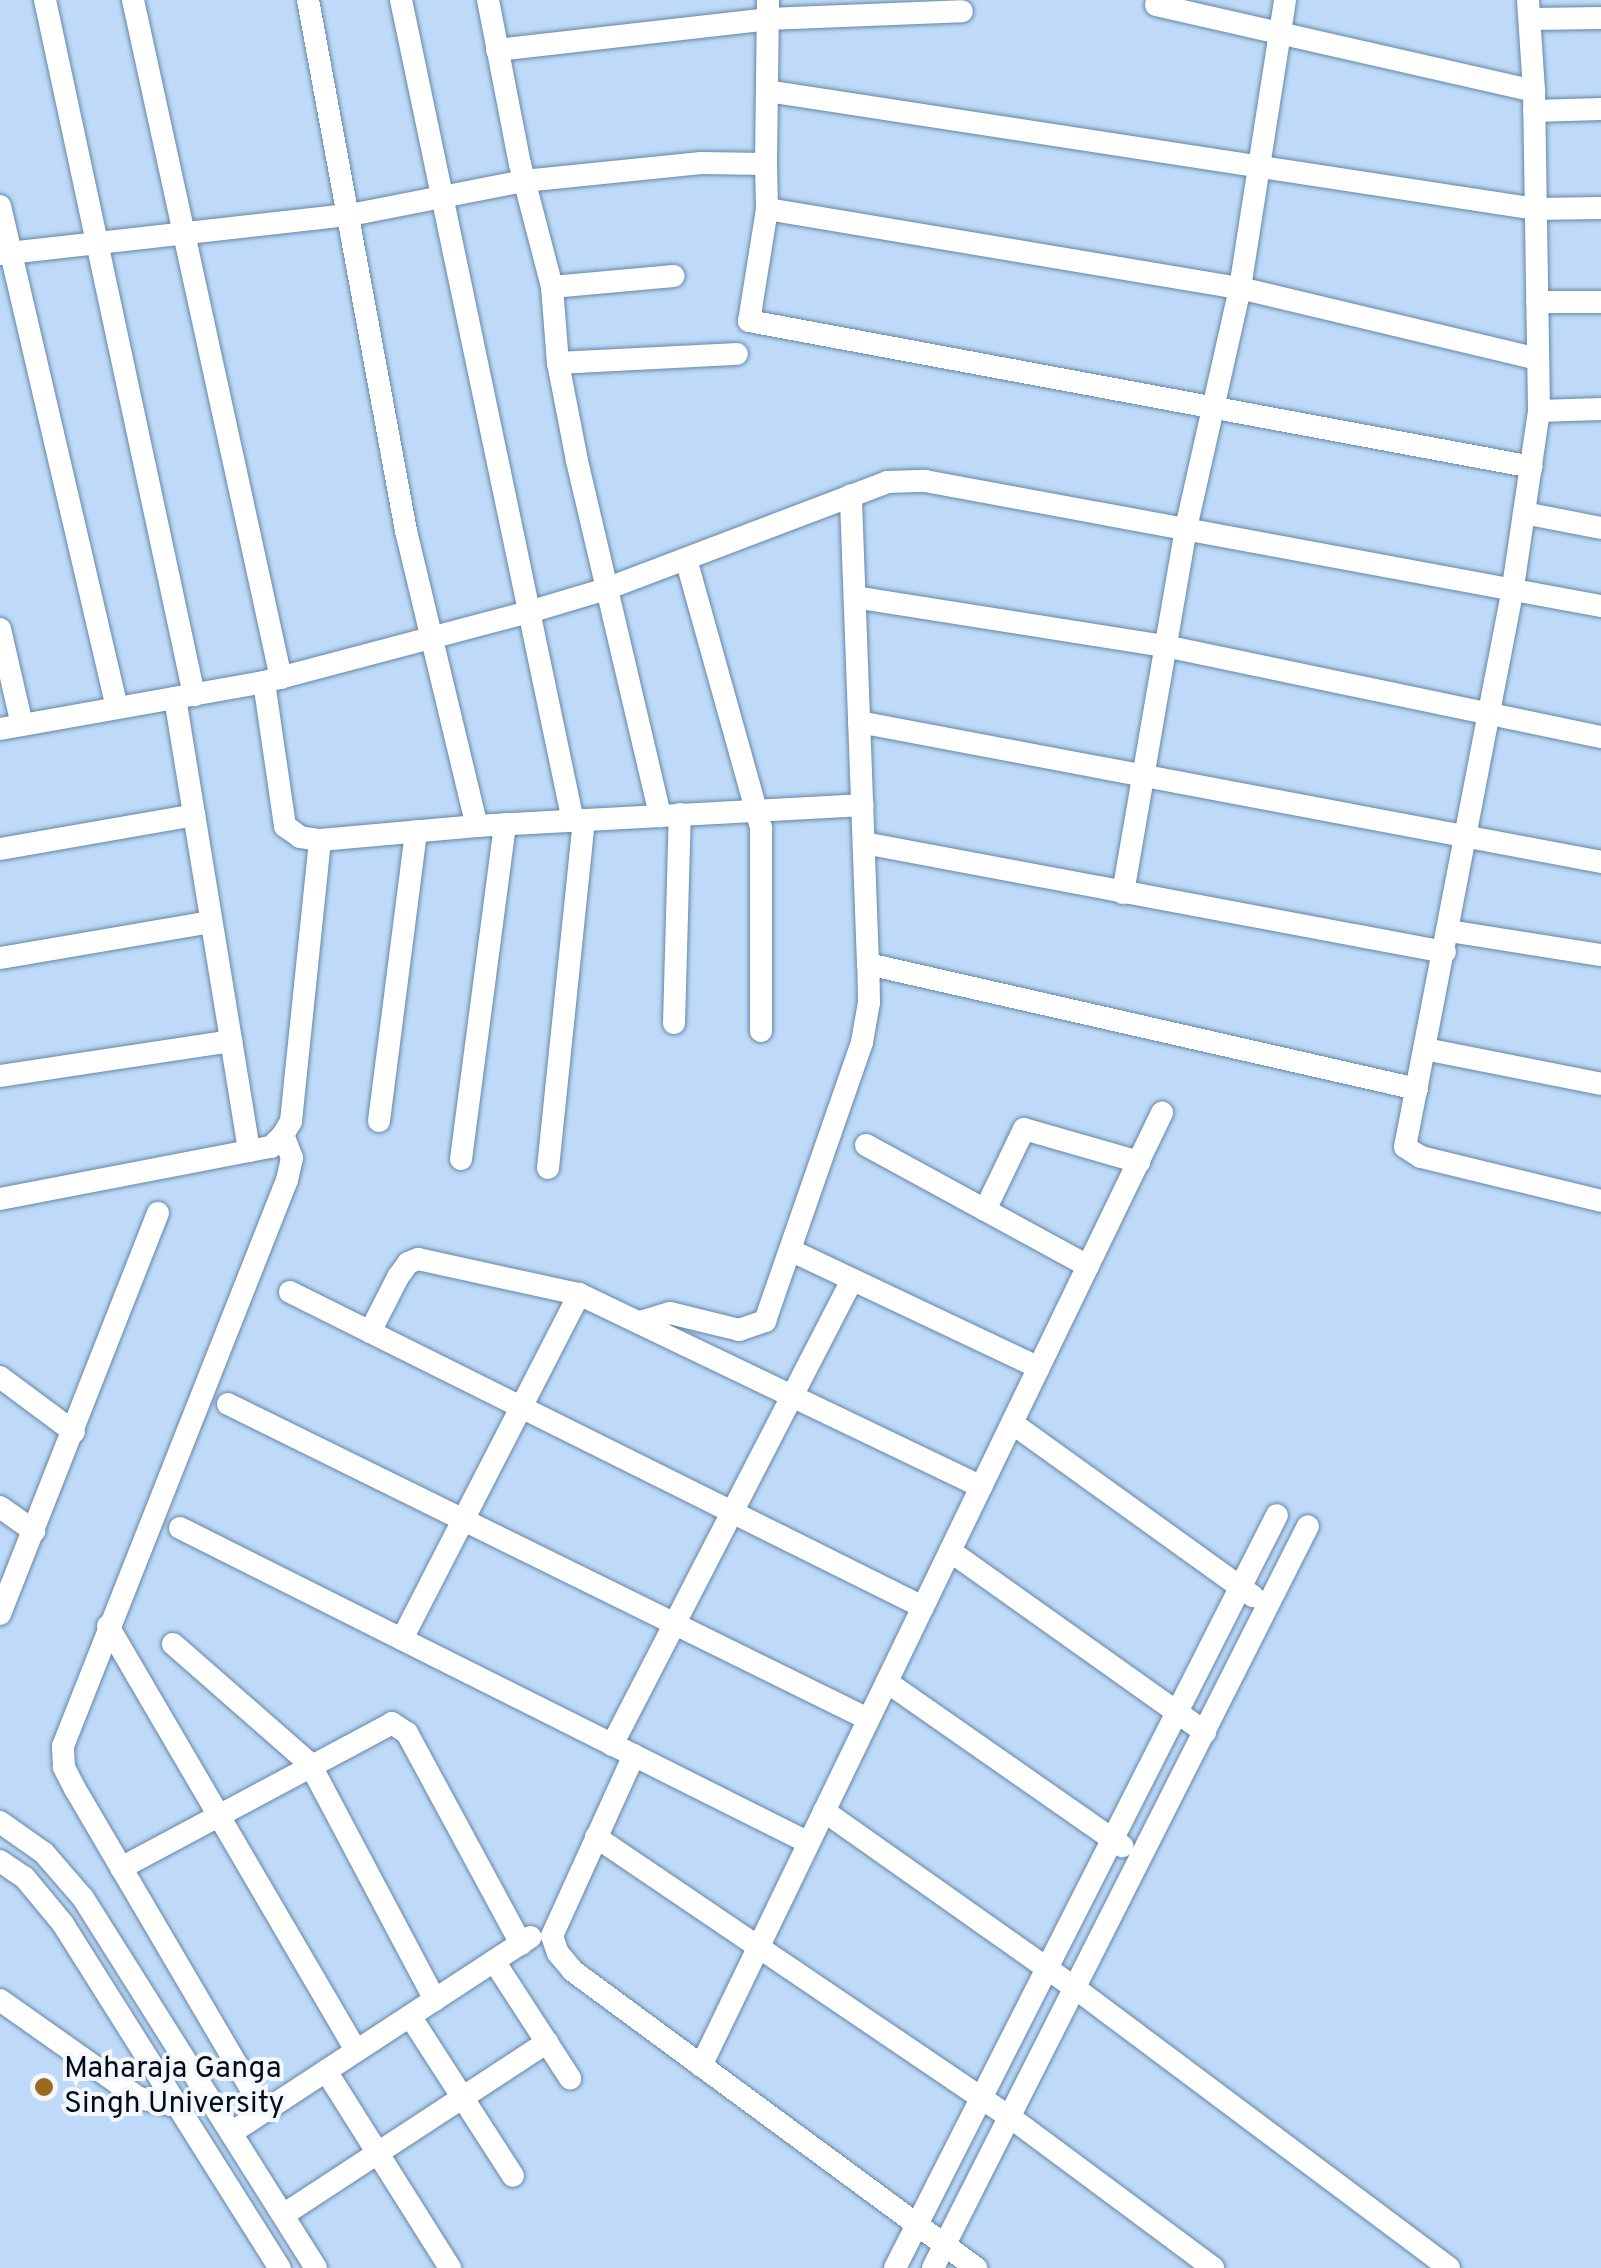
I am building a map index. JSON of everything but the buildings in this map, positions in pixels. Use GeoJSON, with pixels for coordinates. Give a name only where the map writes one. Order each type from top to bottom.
{"type":"FeatureCollection","features":[{"type":"Feature","properties":{"kind":"street"},"geometry":{"type":"LineString","coordinates":[[45,0],[97,241],[184,696],[194,815],[249,1151]]}},
{"type":"Feature","properties":{"kind":"street"},"geometry":{"type":"LineString","coordinates":[[133,0],[184,232],[273,680],[285,826],[300,837],[320,840],[505,824],[862,804]]}},
{"type":"Feature","properties":{"kind":"street"},"geometry":{"type":"LineString","coordinates":[[308,0],[406,531],[477,826]]}},
{"type":"Feature","properties":{"kind":"street"},"geometry":{"type":"LineString","coordinates":[[402,0],[529,612],[579,820],[548,1168]]}},
{"type":"Feature","properties":{"kind":"street"},"geometry":{"type":"LineString","coordinates":[[488,0],[524,181],[552,286],[558,363],[606,590],[670,815],[674,1022]]}},
{"type":"Feature","properties":{"kind":"street"},"geometry":{"type":"LineString","coordinates":[[1122,893],[1186,528],[1240,288],[1256,166],[1285,0]]}},
{"type":"Feature","properties":{"kind":"street"},"geometry":{"type":"LineString","coordinates":[[1156,6],[1277,32],[1534,101],[1601,109]]}},
{"type":"Feature","properties":{"kind":"street"},"geometry":{"type":"LineString","coordinates":[[496,50],[768,10],[962,11]]}},
{"type":"Feature","properties":{"kind":"street"},"geometry":{"type":"LineString","coordinates":[[768,10],[767,208],[749,321],[1532,467]]}},
{"type":"Feature","properties":{"kind":"street"},"geometry":{"type":"LineString","coordinates":[[1601,18],[1529,10],[1539,412],[1513,588],[1447,941],[1405,1136],[1411,1153],[1601,1201]]}},
{"type":"Feature","properties":{"kind":"street"},"geometry":{"type":"LineString","coordinates":[[767,91],[1535,209],[1601,208]]}},
{"type":"Feature","properties":{"kind":"street"},"geometry":{"type":"LineString","coordinates":[[6,253],[350,214],[524,181],[701,163],[766,164]]}},
{"type":"Feature","properties":{"kind":"street"},"geometry":{"type":"LineString","coordinates":[[0,206],[6,253],[117,708]]}},
{"type":"Feature","properties":{"kind":"street"},"geometry":{"type":"LineString","coordinates":[[767,208],[1240,288],[1538,359]]}},
{"type":"Feature","properties":{"kind":"street"},"geometry":{"type":"LineString","coordinates":[[552,286],[674,276]]}},
{"type":"Feature","properties":{"kind":"street"},"geometry":{"type":"LineString","coordinates":[[1537,302],[1601,302]]}},
{"type":"Feature","properties":{"kind":"street"},"geometry":{"type":"LineString","coordinates":[[558,363],[737,354]]}},
{"type":"Feature","properties":{"kind":"street"},"geometry":{"type":"LineString","coordinates":[[1539,412],[1601,408]]}},
{"type":"Feature","properties":{"kind":"street"},"geometry":{"type":"LineString","coordinates":[[0,629],[11,727],[273,680],[433,638],[606,590],[886,482],[926,481],[1601,606]]}},
{"type":"Feature","properties":{"kind":"street"},"geometry":{"type":"LineString","coordinates":[[640,1322],[670,1312],[739,1330],[754,1328],[772,1311],[862,1042],[869,1003],[851,495]]}},
{"type":"Feature","properties":{"kind":"street"},"geometry":{"type":"LineString","coordinates":[[1524,513],[1601,528]]}},
{"type":"Feature","properties":{"kind":"street"},"geometry":{"type":"LineString","coordinates":[[686,558],[764,848],[761,1031]]}},
{"type":"Feature","properties":{"kind":"street"},"geometry":{"type":"LineString","coordinates":[[855,597],[1165,646],[1601,737]]}},
{"type":"Feature","properties":{"kind":"street"},"geometry":{"type":"LineString","coordinates":[[859,722],[1601,862]]}},
{"type":"Feature","properties":{"kind":"street"},"geometry":{"type":"LineString","coordinates":[[0,849],[194,815]]}},
{"type":"Feature","properties":{"kind":"street"},"geometry":{"type":"LineString","coordinates":[[461,1159],[505,824]]}},
{"type":"Feature","properties":{"kind":"street"},"geometry":{"type":"LineString","coordinates":[[379,1121],[416,831]]}},
{"type":"Feature","properties":{"kind":"street"},"geometry":{"type":"LineString","coordinates":[[0,1199],[272,1147],[291,1121],[320,840]]}},
{"type":"Feature","properties":{"kind":"street"},"geometry":{"type":"LineString","coordinates":[[864,843],[1122,893],[1447,941],[1601,955]]}},
{"type":"Feature","properties":{"kind":"street"},"geometry":{"type":"LineString","coordinates":[[0,958],[211,922]]}},
{"type":"Feature","properties":{"kind":"street"},"geometry":{"type":"LineString","coordinates":[[868,964],[1417,1089]]}},
{"type":"Feature","properties":{"kind":"street"},"geometry":{"type":"LineString","coordinates":[[0,1076],[231,1041]]}},
{"type":"Feature","properties":{"kind":"street"},"geometry":{"type":"LineString","coordinates":[[1425,1049],[1601,1084]]}},
{"type":"Feature","properties":{"kind":"street"},"geometry":{"type":"LineString","coordinates":[[700,2066],[1162,1113]]}},
{"type":"Feature","properties":{"kind":"street"},"geometry":{"type":"LineString","coordinates":[[985,1210],[1024,1130],[1139,1162]]}},
{"type":"Feature","properties":{"kind":"street"},"geometry":{"type":"LineString","coordinates":[[264,2111],[64,1766],[64,1746],[71,1717],[287,1180],[292,1158],[282,1135]]}},
{"type":"Feature","properties":{"kind":"street"},"geometry":{"type":"LineString","coordinates":[[866,1145],[1088,1266]]}},
{"type":"Feature","properties":{"kind":"street"},"geometry":{"type":"LineString","coordinates":[[0,1614],[158,1213]]}},
{"type":"Feature","properties":{"kind":"street"},"geometry":{"type":"LineString","coordinates":[[792,1251],[1039,1368]]}},
{"type":"Feature","properties":{"kind":"street"},"geometry":{"type":"LineString","coordinates":[[370,1332],[398,1277],[408,1264],[418,1260],[579,1294],[981,1487]]}},
{"type":"Feature","properties":{"kind":"street"},"geometry":{"type":"LineString","coordinates":[[612,1745],[852,1280]]}},
{"type":"Feature","properties":{"kind":"street"},"geometry":{"type":"LineString","coordinates":[[290,1292],[923,1607]]}},
{"type":"Feature","properties":{"kind":"street"},"geometry":{"type":"LineString","coordinates":[[402,1639],[579,1294]]}},
{"type":"Feature","properties":{"kind":"street"},"geometry":{"type":"LineString","coordinates":[[0,1378],[74,1432]]}},
{"type":"Feature","properties":{"kind":"street"},"geometry":{"type":"LineString","coordinates":[[228,1404],[868,1720]]}},
{"type":"Feature","properties":{"kind":"street"},"geometry":{"type":"LineString","coordinates":[[1012,1423],[1268,1606]]}},
{"type":"Feature","properties":{"kind":"street"},"geometry":{"type":"LineString","coordinates":[[0,1507],[34,1532]]}},
{"type":"Feature","properties":{"kind":"street"},"geometry":{"type":"LineString","coordinates":[[895,2268],[1278,1515]]}},
{"type":"Feature","properties":{"kind":"street"},"geometry":{"type":"LineString","coordinates":[[933,2268],[1308,1526]]}},
{"type":"Feature","properties":{"kind":"street"},"geometry":{"type":"LineString","coordinates":[[180,1528],[808,1843]]}},
{"type":"Feature","properties":{"kind":"street"},"geometry":{"type":"LineString","coordinates":[[950,1552],[1204,1732]]}},
{"type":"Feature","properties":{"kind":"street"},"geometry":{"type":"LineString","coordinates":[[108,1626],[356,2051]]}},
{"type":"Feature","properties":{"kind":"street"},"geometry":{"type":"LineString","coordinates":[[173,1644],[310,1764],[435,2000]]}},
{"type":"Feature","properties":{"kind":"street"},"geometry":{"type":"LineString","coordinates":[[886,1682],[1140,1859]]}},
{"type":"Feature","properties":{"kind":"street"},"geometry":{"type":"LineString","coordinates":[[121,1868],[383,1724],[401,1726],[521,1944]]}},
{"type":"Feature","properties":{"kind":"street"},"geometry":{"type":"LineString","coordinates":[[634,1756],[552,1936],[558,1954],[573,1971],[976,2268]]}},
{"type":"Feature","properties":{"kind":"street"},"geometry":{"type":"LineString","coordinates":[[824,1811],[1075,1988],[1449,2268]]}},
{"type":"Feature","properties":{"kind":"street"},"geometry":{"type":"LineString","coordinates":[[0,1822],[44,1853],[82,1898],[316,2268]]}},
{"type":"Feature","properties":{"kind":"street"},"geometry":{"type":"LineString","coordinates":[[596,1837],[982,2097],[1213,2268]]}},
{"type":"Feature","properties":{"kind":"street"},"geometry":{"type":"LineString","coordinates":[[0,1861],[25,1878],[63,1924],[280,2268]]}},
{"type":"Feature","properties":{"kind":"street"},"geometry":{"type":"LineString","coordinates":[[231,2133],[559,1919]]}},
{"type":"Feature","properties":{"kind":"street"},"geometry":{"type":"LineString","coordinates":[[494,1961],[570,2078]]}},
{"type":"Feature","properties":{"kind":"street"},"geometry":{"type":"LineString","coordinates":[[0,2000],[139,2098],[177,2106]]}},
{"type":"Feature","properties":{"kind":"street"},"geometry":{"type":"LineString","coordinates":[[410,2016],[513,2176]]}},
{"type":"Feature","properties":{"kind":"street"},"geometry":{"type":"LineString","coordinates":[[282,2215],[547,2042]]}},
{"type":"Feature","properties":{"kind":"street"},"geometry":{"type":"LineString","coordinates":[[326,2071],[450,2268]]}},
{"type":"Feature","properties":{"kind":"place","name":"Maharaja Ganga Singh University"},"geometry":{"type":"Point","coordinates":[44,2087]}}]}
